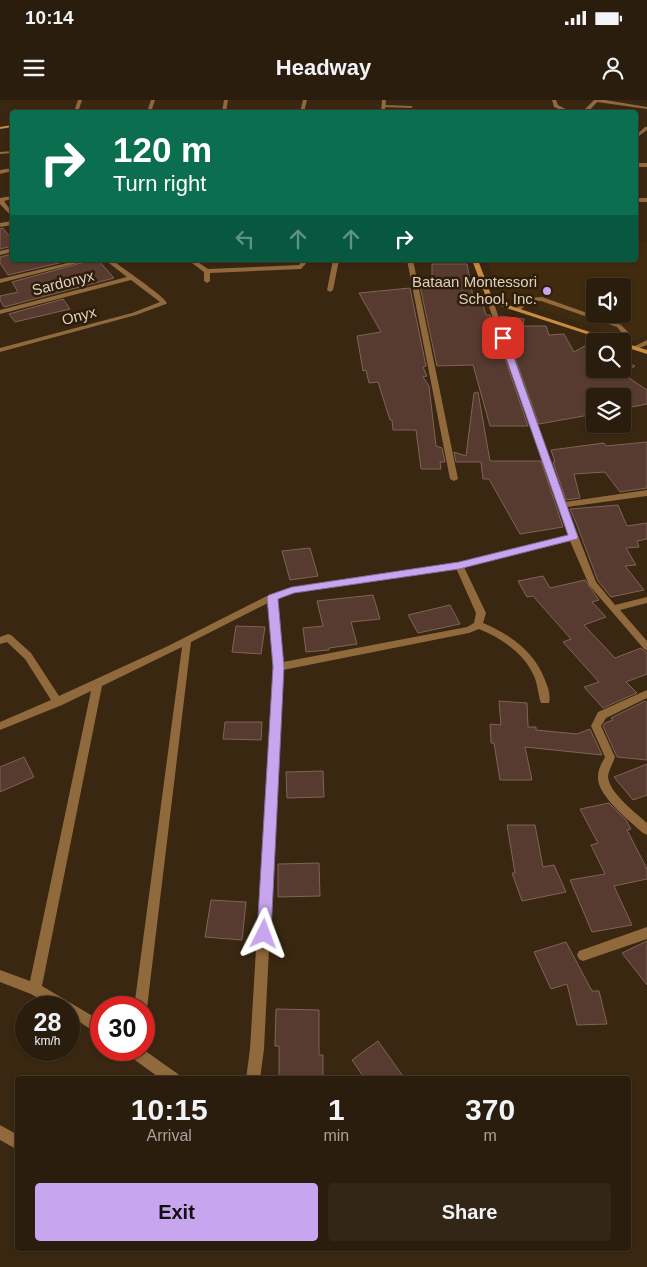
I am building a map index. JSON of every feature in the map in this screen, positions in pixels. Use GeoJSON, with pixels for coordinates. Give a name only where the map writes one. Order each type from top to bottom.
{"type":"FeatureCollection","features":[{"type":"Feature","properties":{"kind":"street"},"geometry":{"type":"LineString","coordinates":[[384,100],[384,110]]}},
{"type":"Feature","properties":{"kind":"street"},"geometry":{"type":"LineString","coordinates":[[554,100],[556,106],[565,110]]}},
{"type":"Feature","properties":{"kind":"street"},"geometry":{"type":"LineString","coordinates":[[587,110],[596,100],[647,108]]}},
{"type":"Feature","properties":{"kind":"street"},"geometry":{"type":"LineString","coordinates":[[384,106],[411,107]]}},
{"type":"Feature","properties":{"kind":"street"},"geometry":{"type":"LineString","coordinates":[[0,200],[10,212]]}},
{"type":"Feature","properties":{"kind":"street"},"geometry":{"type":"LineString","coordinates":[[0,282],[79,262]]}},
{"type":"Feature","properties":{"kind":"street"},"geometry":{"type":"LineString","coordinates":[[111,262],[132,278]]}},
{"type":"Feature","properties":{"kind":"street"},"geometry":{"type":"LineString","coordinates":[[194,262],[207,271],[301,267],[305,262]]}},
{"type":"Feature","properties":{"kind":"street"},"geometry":{"type":"LineString","coordinates":[[330,290],[336,262]]}},
{"type":"Feature","properties":{"kind":"street"},"geometry":{"type":"LineString","coordinates":[[410,262],[454,479]]}},
{"type":"Feature","properties":{"kind":"street"},"geometry":{"type":"LineString","coordinates":[[476,262],[562,505],[592,583],[612,610],[647,647]]}},
{"type":"Feature","properties":{"kind":"street"},"geometry":{"type":"LineString","coordinates":[[207,271],[207,281]]}},
{"type":"Feature","properties":{"kind":"street","name":"Onyx"},"geometry":{"type":"LineString","coordinates":[[0,350],[134,314],[164,303],[162,299],[132,278]]}},
{"type":"Feature","properties":{"kind":"street","name":"Sardonyx"},"geometry":{"type":"LineString","coordinates":[[0,312],[132,278]]}},
{"type":"Feature","properties":{"kind":"street"},"geometry":{"type":"LineString","coordinates":[[517,310],[529,299],[542,299],[619,326],[626,333]]}},
{"type":"Feature","properties":{"kind":"street"},"geometry":{"type":"LineString","coordinates":[[490,301],[589,333]]}},
{"type":"Feature","properties":{"kind":"street"},"geometry":{"type":"LineString","coordinates":[[634,348],[647,342]]}},
{"type":"Feature","properties":{"kind":"street"},"geometry":{"type":"LineString","coordinates":[[631,347],[647,352]]}},
{"type":"Feature","properties":{"kind":"street"},"geometry":{"type":"LineString","coordinates":[[562,505],[647,493]]}},
{"type":"Feature","properties":{"kind":"street"},"geometry":{"type":"LineString","coordinates":[[0,726],[98,684],[187,642],[272,597],[292,590],[459,566],[574,537]]}},
{"type":"Feature","properties":{"kind":"street"},"geometry":{"type":"LineString","coordinates":[[278,667],[469,630],[478,624],[481,613],[459,566]]}},
{"type":"Feature","properties":{"kind":"street"},"geometry":{"type":"LineString","coordinates":[[253,1076],[257,1049],[278,667],[272,597]]}},
{"type":"Feature","properties":{"kind":"street"},"geometry":{"type":"LineString","coordinates":[[612,610],[647,600]]}},
{"type":"Feature","properties":{"kind":"street"},"geometry":{"type":"LineString","coordinates":[[478,624],[508,639],[527,656],[540,675],[546,700]]}},
{"type":"Feature","properties":{"kind":"street"},"geometry":{"type":"LineString","coordinates":[[0,641],[8,637],[28,656],[58,702]]}},
{"type":"Feature","properties":{"kind":"street"},"geometry":{"type":"LineString","coordinates":[[142,996],[187,642]]}},
{"type":"Feature","properties":{"kind":"street"},"geometry":{"type":"LineString","coordinates":[[35,989],[98,684]]}},
{"type":"Feature","properties":{"kind":"street"},"geometry":{"type":"LineString","coordinates":[[647,694],[602,715],[596,726],[610,757],[603,778],[606,787],[612,797],[647,830]]}},
{"type":"Feature","properties":{"kind":"street"},"geometry":{"type":"LineString","coordinates":[[582,956],[647,933]]}},
{"type":"Feature","properties":{"kind":"street"},"geometry":{"type":"LineString","coordinates":[[0,976],[35,989],[47,996]]}},
{"type":"Feature","properties":{"kind":"street"},"geometry":{"type":"LineString","coordinates":[[149,1061],[169,1076]]}},
{"type":"Feature","properties":{"kind":"street"},"geometry":{"type":"LineString","coordinates":[[0,1132],[15,1142]]}},
{"type":"Feature","properties":{"kind":"shaded area","name":"Bataan Montessori School, Inc."},"geometry":{"type":"Polygon","coordinates":[[[638,242],[647,242],[647,335],[635,341],[631,340],[631,333],[612,333],[500,295],[487,262],[638,262],[638,242]]]}},
{"type":"Feature","properties":{"kind":"building"},"geometry":{"type":"Polygon","coordinates":[[[3,228],[10,237],[10,246],[0,249],[0,229],[3,228]]]}},
{"type":"Feature","properties":{"kind":"building"},"geometry":{"type":"Polygon","coordinates":[[[10,254],[10,262],[63,262],[8,275],[0,263],[0,257],[10,254]]]}},
{"type":"Feature","properties":{"kind":"building"},"geometry":{"type":"Polygon","coordinates":[[[85,262],[100,262],[114,278],[4,307],[0,296],[18,292],[12,282],[85,262]]]}},
{"type":"Feature","properties":{"kind":"building"},"geometry":{"type":"Polygon","coordinates":[[[432,264],[467,264],[474,302],[482,301],[486,315],[490,315],[528,426],[490,426],[473,365],[437,366],[420,286],[432,285],[432,264]]]}},
{"type":"Feature","properties":{"kind":"building"},"geometry":{"type":"Polygon","coordinates":[[[410,288],[426,366],[423,367],[427,376],[423,377],[429,386],[436,446],[442,448],[445,462],[440,462],[441,469],[421,469],[416,430],[393,430],[392,420],[390,420],[378,382],[369,383],[366,370],[363,371],[357,336],[381,332],[359,293],[410,288]]]}},
{"type":"Feature","properties":{"kind":"building"},"geometry":{"type":"Polygon","coordinates":[[[63,299],[70,309],[15,322],[9,314],[63,299]]]}},
{"type":"Feature","properties":{"kind":"building"},"geometry":{"type":"Polygon","coordinates":[[[500,316],[524,319],[523,326],[546,326],[549,335],[564,334],[574,352],[586,345],[586,378],[629,378],[647,390],[647,404],[631,407],[631,388],[586,388],[586,416],[539,424],[500,316]]]}},
{"type":"Feature","properties":{"kind":"building"},"geometry":{"type":"Polygon","coordinates":[[[478,392],[490,461],[541,461],[563,527],[520,534],[489,479],[483,479],[481,462],[456,462],[454,452],[466,456],[474,393],[478,392]]]}},
{"type":"Feature","properties":{"kind":"building"},"geometry":{"type":"Polygon","coordinates":[[[647,442],[647,488],[620,492],[605,472],[574,474],[580,498],[566,500],[553,462],[555,462],[551,450],[604,443],[606,446],[647,442]]]}},
{"type":"Feature","properties":{"kind":"building"},"geometry":{"type":"Polygon","coordinates":[[[618,505],[627,526],[647,523],[647,539],[637,541],[639,547],[626,548],[636,565],[625,566],[644,590],[611,597],[598,581],[570,509],[618,505]]]}},
{"type":"Feature","properties":{"kind":"building"},"geometry":{"type":"Polygon","coordinates":[[[310,548],[318,576],[290,580],[282,551],[310,548]]]}},
{"type":"Feature","properties":{"kind":"building"},"geometry":{"type":"Polygon","coordinates":[[[543,576],[550,588],[585,580],[599,600],[592,602],[606,617],[584,625],[615,658],[641,648],[647,653],[647,674],[626,682],[637,693],[603,708],[584,687],[599,682],[563,642],[571,639],[533,596],[527,597],[518,581],[543,576]]]}},
{"type":"Feature","properties":{"kind":"building"},"geometry":{"type":"Polygon","coordinates":[[[373,595],[380,619],[351,622],[357,644],[329,648],[329,650],[306,652],[303,628],[323,626],[317,601],[373,595]]]}},
{"type":"Feature","properties":{"kind":"building"},"geometry":{"type":"Polygon","coordinates":[[[450,605],[460,624],[418,633],[408,615],[450,605]]]}},
{"type":"Feature","properties":{"kind":"building"},"geometry":{"type":"Polygon","coordinates":[[[236,626],[265,627],[261,654],[232,652],[236,626]]]}},
{"type":"Feature","properties":{"kind":"building"},"geometry":{"type":"Polygon","coordinates":[[[499,701],[527,703],[528,727],[536,727],[536,730],[577,734],[590,729],[602,755],[525,747],[532,780],[500,780],[494,743],[491,743],[490,724],[501,725],[499,701]]]}},
{"type":"Feature","properties":{"kind":"building"},"geometry":{"type":"Polygon","coordinates":[[[645,701],[647,703],[647,760],[617,757],[603,726],[605,723],[613,720],[611,718],[645,701]]]}},
{"type":"Feature","properties":{"kind":"building"},"geometry":{"type":"Polygon","coordinates":[[[225,722],[262,722],[261,740],[223,739],[225,722]]]}},
{"type":"Feature","properties":{"kind":"building"},"geometry":{"type":"Polygon","coordinates":[[[24,757],[34,777],[0,792],[0,767],[24,757]]]}},
{"type":"Feature","properties":{"kind":"building"},"geometry":{"type":"Polygon","coordinates":[[[647,764],[647,795],[633,800],[614,777],[647,764]]]}},
{"type":"Feature","properties":{"kind":"building"},"geometry":{"type":"Polygon","coordinates":[[[323,771],[324,797],[287,798],[286,772],[323,771]]]}},
{"type":"Feature","properties":{"kind":"building"},"geometry":{"type":"Polygon","coordinates":[[[609,803],[626,820],[631,829],[627,830],[647,869],[647,879],[614,886],[632,925],[592,932],[570,880],[605,874],[591,845],[598,843],[580,809],[609,803]]]}},
{"type":"Feature","properties":{"kind":"building"},"geometry":{"type":"Polygon","coordinates":[[[507,825],[535,825],[543,867],[554,865],[566,892],[522,901],[512,873],[515,873],[507,825]]]}},
{"type":"Feature","properties":{"kind":"building"},"geometry":{"type":"Polygon","coordinates":[[[319,863],[320,896],[278,897],[278,864],[319,863]]]}},
{"type":"Feature","properties":{"kind":"building"},"geometry":{"type":"Polygon","coordinates":[[[211,900],[246,902],[242,940],[205,937],[211,900]]]}},
{"type":"Feature","properties":{"kind":"building"},"geometry":{"type":"Polygon","coordinates":[[[647,941],[647,985],[622,953],[647,941]]]}},
{"type":"Feature","properties":{"kind":"building"},"geometry":{"type":"Polygon","coordinates":[[[566,942],[592,991],[599,991],[607,1024],[577,1025],[567,984],[551,989],[534,952],[566,942]]]}},
{"type":"Feature","properties":{"kind":"building"},"geometry":{"type":"Polygon","coordinates":[[[276,1009],[319,1010],[319,1055],[323,1055],[323,1076],[279,1076],[279,1046],[275,1046],[276,1009]]]}},
{"type":"Feature","properties":{"kind":"building"},"geometry":{"type":"Polygon","coordinates":[[[378,1041],[403,1076],[363,1076],[352,1060],[378,1041]]]}},
{"type":"Feature","properties":{"kind":"place","name":"Bataan Montessori School, Inc."},"geometry":{"type":"Point","coordinates":[547,291]}},
{"type":"Feature","properties":{"kind":"route"},"geometry":{"type":"LineString","coordinates":[[264,934],[278,667],[272,597],[292,590],[459,566],[574,537],[503,338]]}}]}
